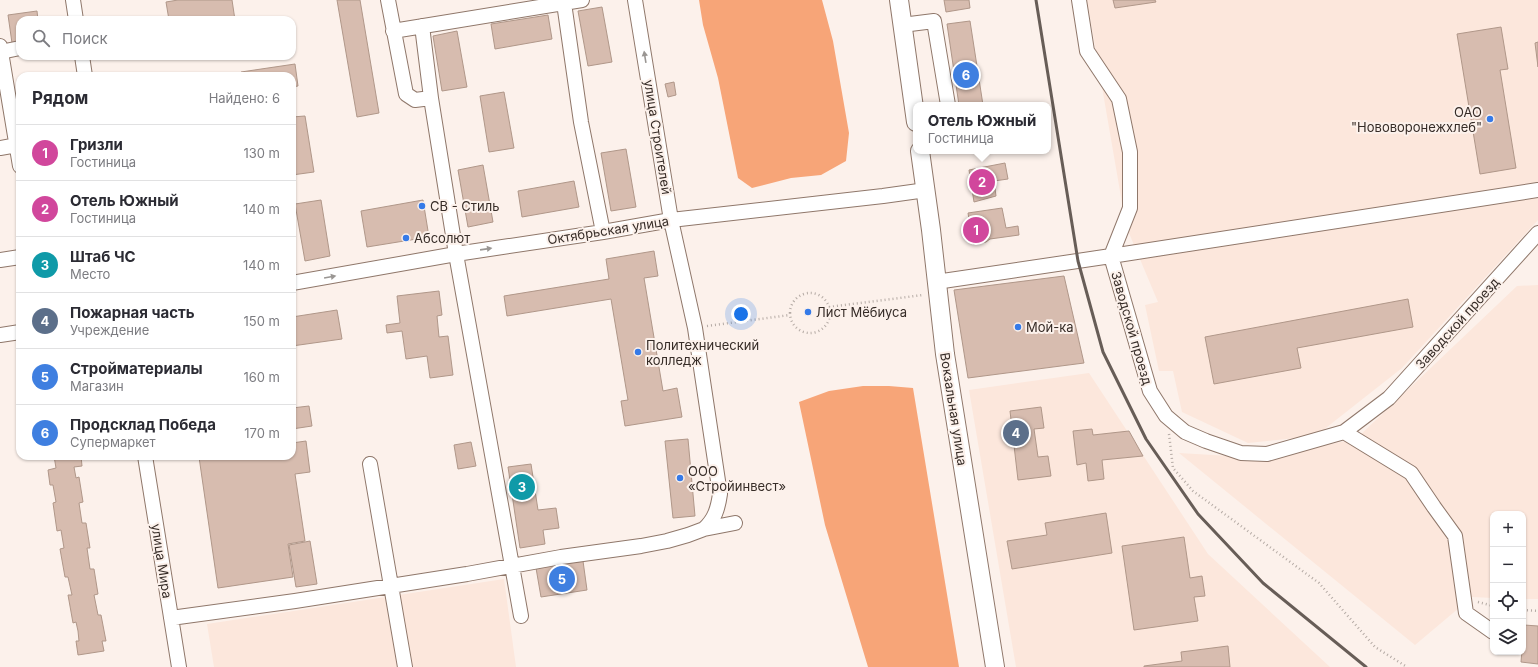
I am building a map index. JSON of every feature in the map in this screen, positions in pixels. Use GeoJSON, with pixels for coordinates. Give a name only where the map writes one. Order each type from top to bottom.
{"type":"FeatureCollection","features":[{"type":"Feature","properties":{"kind":"main road"},"geometry":{"type":"LineString","coordinates":[[899,0],[913,102]]}},
{"type":"Feature","properties":{"kind":"main road","name":"Вокзальная улица"},"geometry":{"type":"LineString","coordinates":[[920,154],[945,354],[995,667]]}},
{"type":"Feature","properties":{"kind":"street"},"geometry":{"type":"LineString","coordinates":[[73,0],[75,16]]}},
{"type":"Feature","properties":{"kind":"street"},"geometry":{"type":"LineString","coordinates":[[388,0],[406,94],[416,100],[431,98]]}},
{"type":"Feature","properties":{"kind":"street"},"geometry":{"type":"LineString","coordinates":[[393,31],[582,0]]}},
{"type":"Feature","properties":{"kind":"street","name":"улица Строителей"},"geometry":{"type":"LineString","coordinates":[[635,0],[671,220],[696,328],[720,494],[718,508],[715,515],[704,529]]}},
{"type":"Feature","properties":{"kind":"street"},"geometry":{"type":"LineString","coordinates":[[1079,0],[1087,51],[1119,99],[1130,152],[1130,208],[1111,256]]}},
{"type":"Feature","properties":{"kind":"street"},"geometry":{"type":"LineString","coordinates":[[564,3],[582,122],[603,232]]}},
{"type":"Feature","properties":{"kind":"street"},"geometry":{"type":"LineString","coordinates":[[902,24],[934,21],[948,102]]}},
{"type":"Feature","properties":{"kind":"street"},"geometry":{"type":"LineString","coordinates":[[422,26],[431,98],[456,254],[521,616]]}},
{"type":"Feature","properties":{"kind":"street"},"geometry":{"type":"LineString","coordinates":[[16,48],[1,49],[16,139]]}},
{"type":"Feature","properties":{"kind":"street"},"geometry":{"type":"LineString","coordinates":[[83,60],[84,72]]}},
{"type":"Feature","properties":{"kind":"street"},"geometry":{"type":"LineString","coordinates":[[0,148],[16,145]]}},
{"type":"Feature","properties":{"kind":"street","name":"Октябрьская улица"},"geometry":{"type":"LineString","coordinates":[[296,283],[456,254],[603,232],[671,220],[926,190]]}},
{"type":"Feature","properties":{"kind":"street"},"geometry":{"type":"LineString","coordinates":[[1111,256],[1538,190]]}},
{"type":"Feature","properties":{"kind":"street","name":"Заводской проезд"},"geometry":{"type":"LineString","coordinates":[[937,287],[1111,256],[1150,391],[1166,416],[1185,432],[1206,441],[1241,453],[1267,454],[1344,432],[1389,398],[1538,233]]}},
{"type":"Feature","properties":{"kind":"street"},"geometry":{"type":"LineString","coordinates":[[0,260],[16,258]]}},
{"type":"Feature","properties":{"kind":"street"},"geometry":{"type":"LineString","coordinates":[[0,335],[16,333]]}},
{"type":"Feature","properties":{"kind":"street"},"geometry":{"type":"LineString","coordinates":[[1344,432],[1411,473],[1455,536],[1466,613],[1490,630]]}},
{"type":"Feature","properties":{"kind":"street","name":"улица Мира"},"geometry":{"type":"LineString","coordinates":[[146,460],[179,667]]}},
{"type":"Feature","properties":{"kind":"street"},"geometry":{"type":"LineString","coordinates":[[370,464],[405,667]]}},
{"type":"Feature","properties":{"kind":"street"},"geometry":{"type":"LineString","coordinates":[[172,618],[295,601],[667,541],[704,529],[729,524],[720,494]]}},
{"type":"Feature","properties":{"kind":"path"},"geometry":{"type":"LineString","coordinates":[[829,308],[937,287]]}},
{"type":"Feature","properties":{"kind":"path"},"geometry":{"type":"LineString","coordinates":[[809,292],[822,296],[827,301],[830,314],[829,320],[820,330],[814,332],[807,332],[796,327],[790,315],[790,308],[797,297],[809,292]]}},
{"type":"Feature","properties":{"kind":"path"},"geometry":{"type":"LineString","coordinates":[[696,328],[790,315]]}},
{"type":"Feature","properties":{"kind":"path"},"geometry":{"type":"LineString","coordinates":[[1166,416],[1173,468],[1193,491],[1319,583],[1375,647],[1407,667]]}},
{"type":"Feature","properties":{"kind":"path"},"geometry":{"type":"LineString","coordinates":[[1526,610],[1538,611]]}},
{"type":"Feature","properties":{"kind":"shaded area"},"geometry":{"type":"Polygon","coordinates":[[[699,0],[822,0],[833,41],[849,133],[846,161],[821,175],[791,178],[752,188],[738,178],[718,78],[703,25],[699,0]]]}},
{"type":"Feature","properties":{"kind":"shaded area"},"geometry":{"type":"Polygon","coordinates":[[[1087,0],[1538,0],[1538,220],[1402,368],[1322,431],[1296,438],[1248,443],[1182,412],[1173,371],[1159,371],[1145,305],[1158,302],[1126,226],[1087,0]]]}},
{"type":"Feature","properties":{"kind":"shaded area"},"geometry":{"type":"Polygon","coordinates":[[[1538,285],[1538,599],[1526,599],[1526,511],[1490,511],[1490,598],[1472,597],[1415,645],[1179,453],[1263,458],[1356,439],[1517,286],[1538,285]]]}},
{"type":"Feature","properties":{"kind":"shaded area"},"geometry":{"type":"Polygon","coordinates":[[[1089,373],[1208,554],[1330,667],[1016,667],[969,390],[1089,373]]]}},
{"type":"Feature","properties":{"kind":"shaded area"},"geometry":{"type":"Polygon","coordinates":[[[863,386],[913,388],[959,667],[868,667],[825,525],[799,402],[829,391],[863,386]]]}},
{"type":"Feature","properties":{"kind":"shaded area"},"geometry":{"type":"Polygon","coordinates":[[[504,579],[516,667],[214,667],[207,624],[504,579]]]}},
{"type":"Feature","properties":{"kind":"building"},"geometry":{"type":"Polygon","coordinates":[[[178,0],[232,0],[234,16],[168,16],[166,2],[178,0]]]}},
{"type":"Feature","properties":{"kind":"building"},"geometry":{"type":"Polygon","coordinates":[[[337,0],[360,0],[379,113],[357,117],[337,0]]]}},
{"type":"Feature","properties":{"kind":"building"},"geometry":{"type":"Polygon","coordinates":[[[944,0],[969,0],[970,8],[946,12],[944,0]]]}},
{"type":"Feature","properties":{"kind":"building"},"geometry":{"type":"Polygon","coordinates":[[[1113,0],[1155,0],[1156,2],[1115,8],[1113,0]]]}},
{"type":"Feature","properties":{"kind":"building"},"geometry":{"type":"Polygon","coordinates":[[[602,7],[612,62],[588,66],[578,11],[602,7]]]}},
{"type":"Feature","properties":{"kind":"building"},"geometry":{"type":"Polygon","coordinates":[[[37,11],[38,16],[16,16],[16,42],[12,43],[8,15],[37,11]]]}},
{"type":"Feature","properties":{"kind":"building"},"geometry":{"type":"Polygon","coordinates":[[[548,15],[552,39],[495,49],[491,24],[548,15]]]}},
{"type":"Feature","properties":{"kind":"building"},"geometry":{"type":"Polygon","coordinates":[[[970,21],[983,102],[959,102],[947,24],[970,21]]]}},
{"type":"Feature","properties":{"kind":"building","name":"ОАО \"Нововоронежхлеб\""},"geometry":{"type":"Polygon","coordinates":[[[1501,27],[1508,69],[1500,70],[1516,168],[1480,174],[1457,34],[1501,27]]]}},
{"type":"Feature","properties":{"kind":"building"},"geometry":{"type":"Polygon","coordinates":[[[457,31],[467,87],[442,91],[433,36],[457,31]]]}},
{"type":"Feature","properties":{"kind":"building"},"geometry":{"type":"Polygon","coordinates":[[[1538,42],[1538,67],[1535,43],[1538,42]]]}},
{"type":"Feature","properties":{"kind":"building"},"geometry":{"type":"Polygon","coordinates":[[[295,64],[298,86],[296,86],[296,72],[241,72],[295,64]]]}},
{"type":"Feature","properties":{"kind":"building"},"geometry":{"type":"Polygon","coordinates":[[[674,82],[676,95],[668,97],[665,84],[674,82]]]}},
{"type":"Feature","properties":{"kind":"building"},"geometry":{"type":"Polygon","coordinates":[[[504,92],[514,148],[489,152],[480,96],[504,92]]]}},
{"type":"Feature","properties":{"kind":"building"},"geometry":{"type":"Polygon","coordinates":[[[305,116],[314,172],[296,174],[296,117],[305,116]]]}},
{"type":"Feature","properties":{"kind":"building"},"geometry":{"type":"Polygon","coordinates":[[[626,149],[636,207],[611,211],[601,153],[626,149]]]}},
{"type":"Feature","properties":{"kind":"building"},"geometry":{"type":"Polygon","coordinates":[[[1005,163],[1008,179],[994,181],[996,196],[974,202],[969,170],[1005,163]]]}},
{"type":"Feature","properties":{"kind":"building"},"geometry":{"type":"Polygon","coordinates":[[[483,165],[493,222],[468,227],[458,170],[483,165]]]}},
{"type":"Feature","properties":{"kind":"building"},"geometry":{"type":"Polygon","coordinates":[[[574,181],[579,207],[522,217],[518,191],[574,181]]]}},
{"type":"Feature","properties":{"kind":"building"},"geometry":{"type":"Polygon","coordinates":[[[321,200],[330,256],[305,261],[296,204],[321,200]]]}},
{"type":"Feature","properties":{"kind":"building"},"geometry":{"type":"Polygon","coordinates":[[[423,200],[429,237],[367,247],[361,211],[423,200]]]}},
{"type":"Feature","properties":{"kind":"building"},"geometry":{"type":"Polygon","coordinates":[[[1002,208],[1006,228],[1018,226],[1019,235],[990,239],[986,242],[973,244],[968,213],[1002,208]]]}},
{"type":"Feature","properties":{"kind":"building","name":"Политехнический колледж"},"geometry":{"type":"Polygon","coordinates":[[[654,251],[658,276],[644,278],[663,391],[677,388],[682,417],[625,426],[621,401],[628,400],[611,299],[507,316],[504,296],[609,279],[606,259],[654,251]]]}},
{"type":"Feature","properties":{"kind":"building","name":"Мой-ка"},"geometry":{"type":"Polygon","coordinates":[[[1064,276],[1084,363],[968,378],[954,290],[1064,276]]]}},
{"type":"Feature","properties":{"kind":"building"},"geometry":{"type":"Polygon","coordinates":[[[439,291],[442,315],[437,316],[439,337],[448,336],[453,375],[430,378],[427,356],[406,359],[402,331],[387,333],[386,325],[400,323],[397,296],[439,291]]]}},
{"type":"Feature","properties":{"kind":"building"},"geometry":{"type":"Polygon","coordinates":[[[1408,299],[1413,327],[1297,348],[1301,368],[1214,384],[1205,337],[1408,299]]]}},
{"type":"Feature","properties":{"kind":"building"},"geometry":{"type":"Polygon","coordinates":[[[337,310],[342,339],[296,345],[296,316],[337,310]]]}},
{"type":"Feature","properties":{"kind":"building"},"geometry":{"type":"Polygon","coordinates":[[[309,406],[312,426],[296,428],[296,408],[309,406]]]}},
{"type":"Feature","properties":{"kind":"building"},"geometry":{"type":"Polygon","coordinates":[[[1041,407],[1044,428],[1034,429],[1038,457],[1048,456],[1051,476],[1018,480],[1010,411],[1041,407]]]}},
{"type":"Feature","properties":{"kind":"building"},"geometry":{"type":"Polygon","coordinates":[[[1092,429],[1093,435],[1129,431],[1143,456],[1102,460],[1104,479],[1088,481],[1086,463],[1077,465],[1073,431],[1092,429]]]}},
{"type":"Feature","properties":{"kind":"building","name":"ООО «Стройинвест»"},"geometry":{"type":"Polygon","coordinates":[[[688,439],[695,516],[673,518],[665,441],[688,439]]]}},
{"type":"Feature","properties":{"kind":"building"},"geometry":{"type":"Polygon","coordinates":[[[306,441],[310,472],[295,474],[305,541],[288,544],[293,577],[218,588],[199,460],[296,460],[296,442],[306,441]]]}},
{"type":"Feature","properties":{"kind":"building"},"geometry":{"type":"Polygon","coordinates":[[[471,442],[476,466],[458,469],[454,445],[471,442]]]}},
{"type":"Feature","properties":{"kind":"building"},"geometry":{"type":"Polygon","coordinates":[[[55,460],[81,460],[82,466],[74,467],[76,478],[79,477],[83,502],[79,503],[82,523],[86,523],[90,548],[87,548],[90,569],[94,569],[98,594],[94,595],[98,615],[101,615],[106,641],[102,641],[104,651],[78,655],[76,641],[79,641],[78,631],[76,622],[73,623],[68,595],[72,595],[68,577],[65,577],[60,549],[64,548],[61,530],[57,531],[53,503],[56,502],[53,485],[50,485],[48,470],[56,468],[55,460]]]}},
{"type":"Feature","properties":{"kind":"building"},"geometry":{"type":"Polygon","coordinates":[[[531,464],[538,510],[556,508],[559,528],[543,530],[545,544],[520,548],[508,467],[531,464]]]}},
{"type":"Feature","properties":{"kind":"building"},"geometry":{"type":"Polygon","coordinates":[[[1106,513],[1112,553],[1012,569],[1007,541],[1047,535],[1045,523],[1106,513]]]}},
{"type":"Feature","properties":{"kind":"building"},"geometry":{"type":"Polygon","coordinates":[[[1184,537],[1190,578],[1202,576],[1205,596],[1194,597],[1198,621],[1134,630],[1122,546],[1184,537]]]}},
{"type":"Feature","properties":{"kind":"building"},"geometry":{"type":"Polygon","coordinates":[[[310,541],[317,584],[296,587],[289,545],[310,541]]]}},
{"type":"Feature","properties":{"kind":"building"},"geometry":{"type":"Polygon","coordinates":[[[583,561],[587,590],[541,597],[536,568],[583,561]]]}},
{"type":"Feature","properties":{"kind":"building"},"geometry":{"type":"Polygon","coordinates":[[[1526,625],[1538,626],[1538,664],[1521,662],[1522,655],[1526,655],[1526,625]]]}},
{"type":"Feature","properties":{"kind":"building"},"geometry":{"type":"Polygon","coordinates":[[[1228,646],[1230,667],[1144,667],[1182,661],[1181,652],[1228,646]]]}},
{"type":"Feature","properties":{"kind":"railway"},"geometry":{"type":"LineString","coordinates":[[1036,0],[1078,261],[1103,352],[1146,439],[1198,514],[1263,583],[1366,667]]}},
{"type":"Feature","properties":{"kind":"place","name":"Продсклад Победа"},"geometry":{"type":"Point","coordinates":[966,75]}},
{"type":"Feature","properties":{"kind":"place","name":"ОАО \"Нововоронежхлеб\""},"geometry":{"type":"Point","coordinates":[1490,119]}},
{"type":"Feature","properties":{"kind":"place","name":"Отель Южный"},"geometry":{"type":"Point","coordinates":[982,182]}},
{"type":"Feature","properties":{"kind":"place","name":"СВ - Стиль"},"geometry":{"type":"Point","coordinates":[422,206]}},
{"type":"Feature","properties":{"kind":"place","name":"Гризли"},"geometry":{"type":"Point","coordinates":[976,230]}},
{"type":"Feature","properties":{"kind":"place","name":"Абсолют"},"geometry":{"type":"Point","coordinates":[406,238]}},
{"type":"Feature","properties":{"kind":"place","name":"Лист Мёбиуса"},"geometry":{"type":"Point","coordinates":[808,312]}},
{"type":"Feature","properties":{"kind":"place","name":"Мой-ка"},"geometry":{"type":"Point","coordinates":[1018,327]}},
{"type":"Feature","properties":{"kind":"place","name":"Политехнический колледж"},"geometry":{"type":"Point","coordinates":[638,352]}},
{"type":"Feature","properties":{"kind":"place","name":"Пожарная часть"},"geometry":{"type":"Point","coordinates":[1016,433]}},
{"type":"Feature","properties":{"kind":"place","name":"ООО «Стройинвест»"},"geometry":{"type":"Point","coordinates":[680,478]}},
{"type":"Feature","properties":{"kind":"place","name":"Штаб ЧС"},"geometry":{"type":"Point","coordinates":[522,487]}},
{"type":"Feature","properties":{"kind":"place","name":"Стройматериалы"},"geometry":{"type":"Point","coordinates":[562,579]}}]}
